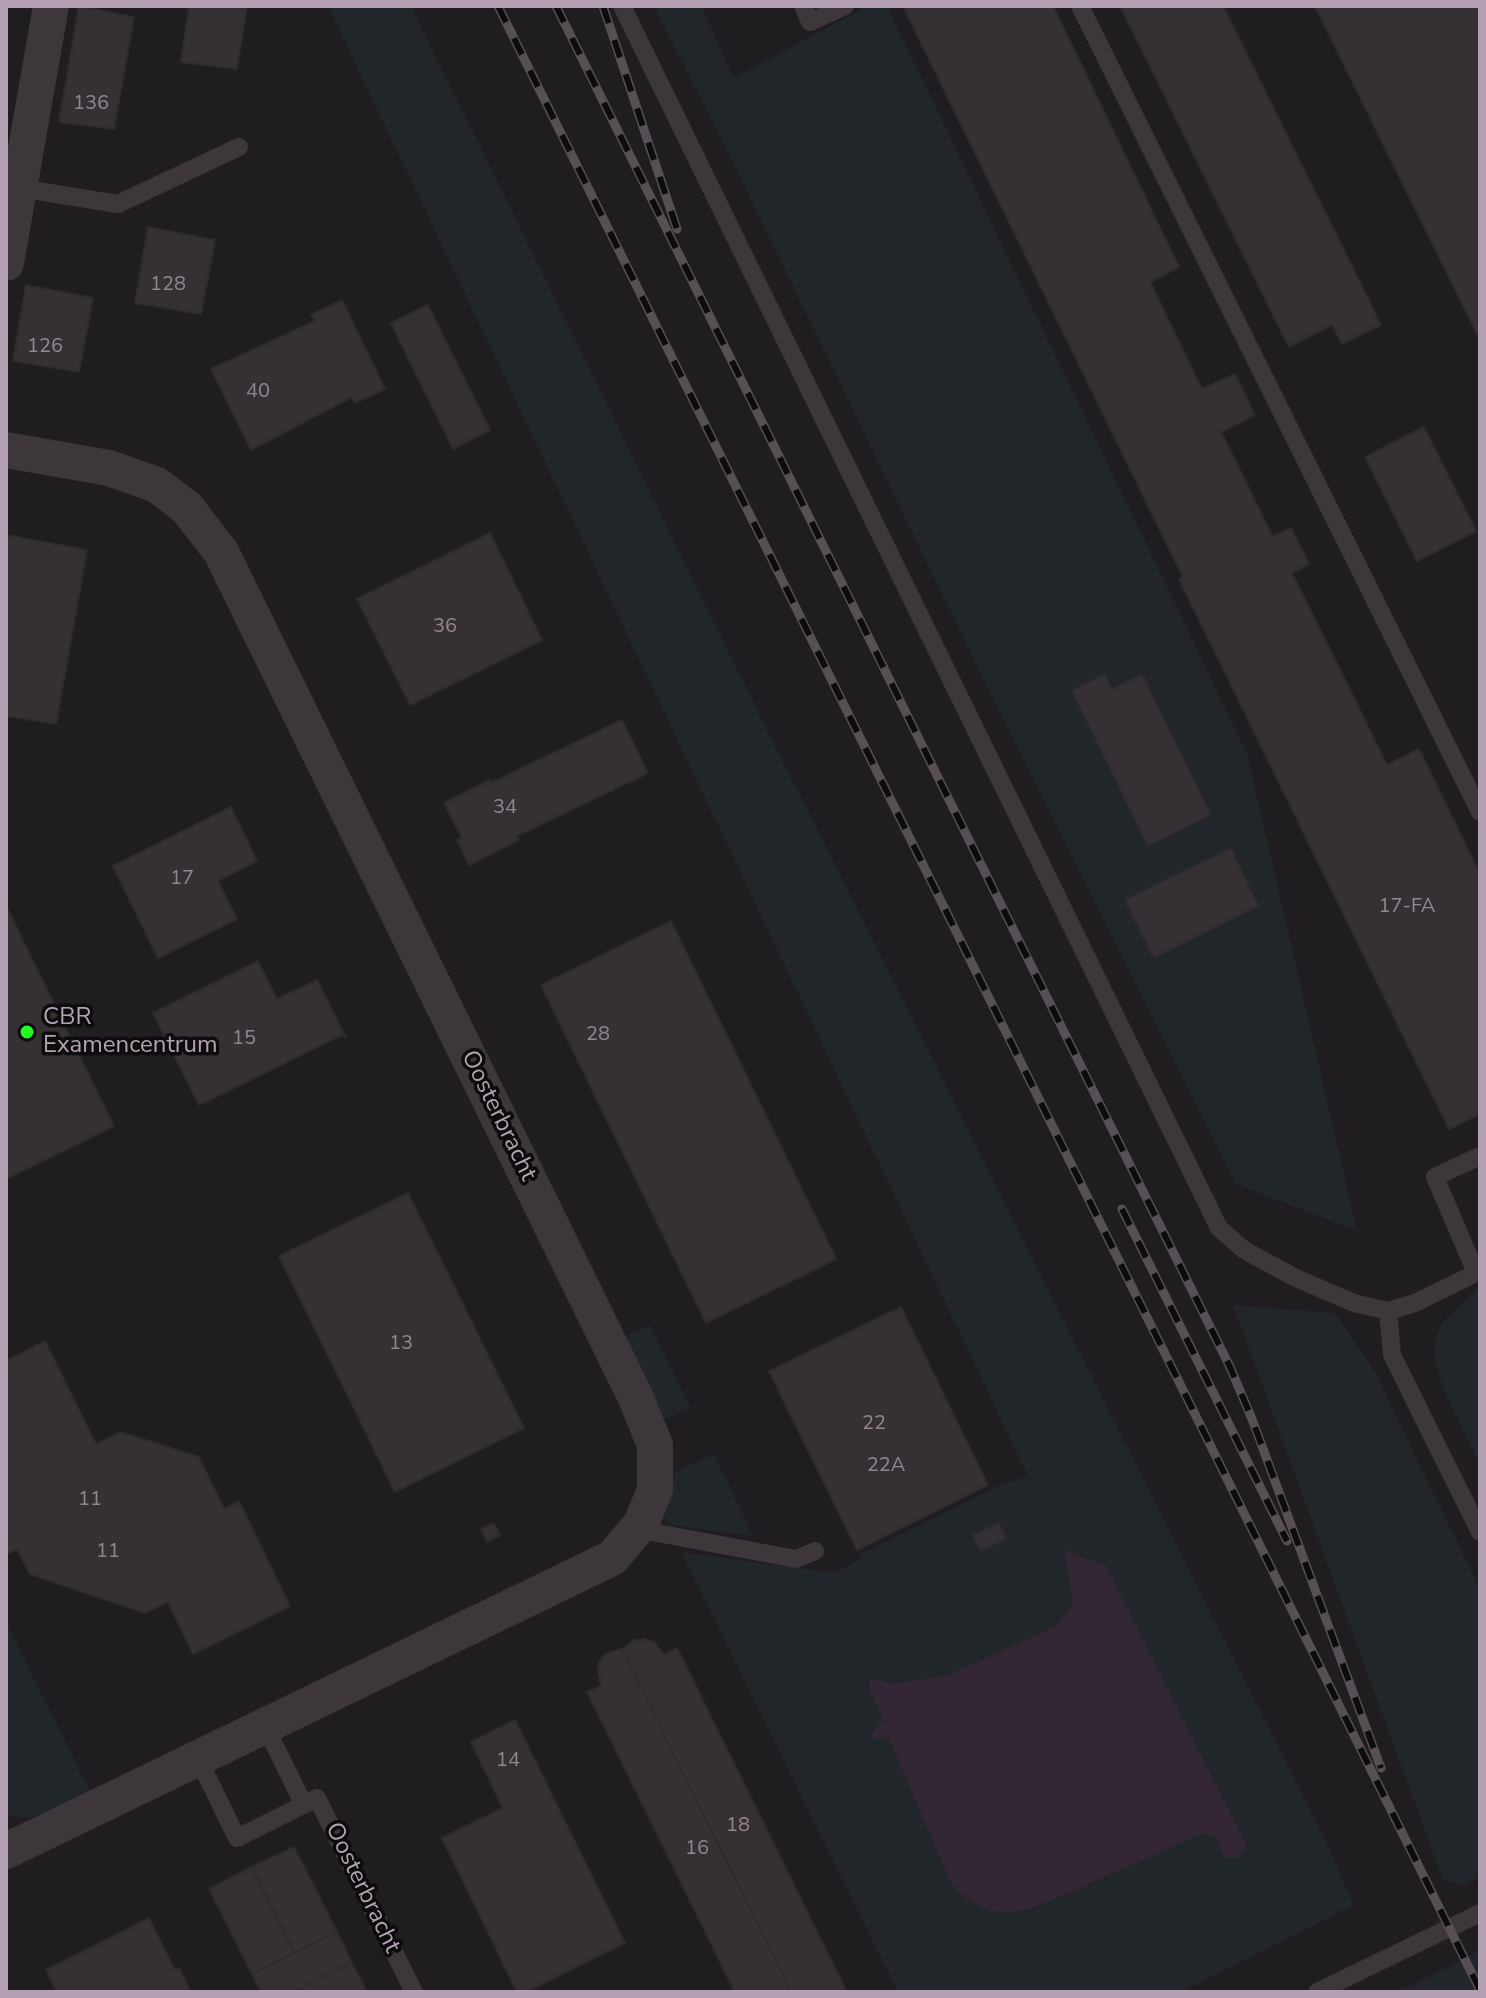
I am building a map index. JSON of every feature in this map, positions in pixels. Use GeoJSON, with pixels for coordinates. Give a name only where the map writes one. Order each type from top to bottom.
{"type":"FeatureCollection","features":[{"type":"Feature","properties":{"kind":"street"},"geometry":{"type":"LineString","coordinates":[[6,263],[51,6]]}},
{"type":"Feature","properties":{"kind":"street","name":"Oosterbracht"},"geometry":{"type":"LineString","coordinates":[[6,450],[109,468],[157,485],[187,508],[221,552],[635,1396],[655,1445],[655,1490],[636,1529],[612,1558],[6,1851]]}},
{"type":"Feature","properties":{"kind":"lane"},"geometry":{"type":"LineString","coordinates":[[622,6],[1219,1228],[1244,1250],[1296,1278],[1354,1303],[1388,1311],[1415,1303],[1478,1272],[1435,1177],[1480,1156]]}},
{"type":"Feature","properties":{"kind":"lane"},"geometry":{"type":"LineString","coordinates":[[803,6],[810,22],[845,6]]}},
{"type":"Feature","properties":{"kind":"lane"},"geometry":{"type":"LineString","coordinates":[[1080,6],[1480,812]]}},
{"type":"Feature","properties":{"kind":"lane"},"geometry":{"type":"LineString","coordinates":[[19,188],[118,204],[239,147]]}},
{"type":"Feature","properties":{"kind":"lane"},"geometry":{"type":"LineString","coordinates":[[1388,1311],[1392,1355],[1480,1532]]}},
{"type":"Feature","properties":{"kind":"lane"},"geometry":{"type":"LineString","coordinates":[[636,1529],[796,1559],[815,1551]]}},
{"type":"Feature","properties":{"kind":"lane","name":"Oosterbracht"},"geometry":{"type":"LineString","coordinates":[[265,1726],[304,1805]]}},
{"type":"Feature","properties":{"kind":"lane","name":"Oosterbracht"},"geometry":{"type":"LineString","coordinates":[[198,1758],[237,1838],[317,1798],[414,1992]]}},
{"type":"Feature","properties":{"kind":"lane"},"geometry":{"type":"LineString","coordinates":[[1317,1992],[1480,1913]]}},
{"type":"Feature","properties":{"kind":"shaded area"},"geometry":{"type":"Polygon","coordinates":[[[6,6],[1480,6],[1480,1992],[6,1992],[6,6]]]}},
{"type":"Feature","properties":{"kind":"shaded area"},"geometry":{"type":"Polygon","coordinates":[[[328,6],[411,6],[766,728],[1328,1846],[1354,1905],[1181,1992],[898,1992],[681,1552],[835,1573],[861,1559],[859,1555],[1000,1485],[1028,1476],[328,6]],[[1066,1551],[1073,1604],[1056,1626],[948,1675],[891,1684],[883,1719],[871,1735],[888,1735],[952,1885],[991,1911],[1011,1913],[1033,1909],[1204,1832],[1216,1838],[1224,1856],[1247,1846],[1106,1566],[1066,1551]]]}},
{"type":"Feature","properties":{"kind":"shaded area"},"geometry":{"type":"Polygon","coordinates":[[[654,6],[701,6],[734,78],[868,6],[887,6],[1247,753],[1357,1231],[1236,1184],[977,666],[654,6]]]}},
{"type":"Feature","properties":{"kind":"shaded area"},"geometry":{"type":"Polygon","coordinates":[[[1480,1287],[1480,1465],[1444,1391],[1435,1360],[1435,1341],[1441,1324],[1480,1287]]]}},
{"type":"Feature","properties":{"kind":"shaded area"},"geometry":{"type":"Polygon","coordinates":[[[1233,1305],[1335,1313],[1375,1372],[1480,1589],[1480,1877],[1464,1885],[1443,1880],[1233,1305]]]}},
{"type":"Feature","properties":{"kind":"shaded area"},"geometry":{"type":"Polygon","coordinates":[[[650,1325],[690,1407],[664,1419],[624,1337],[650,1325]]]}},
{"type":"Feature","properties":{"kind":"shaded area"},"geometry":{"type":"Polygon","coordinates":[[[714,1454],[753,1536],[668,1525],[667,1520],[663,1519],[671,1496],[674,1473],[714,1454]]]}},
{"type":"Feature","properties":{"kind":"shaded area"},"geometry":{"type":"Polygon","coordinates":[[[1065,1550],[1106,1566],[1247,1846],[1238,1858],[1228,1858],[1224,1856],[1216,1838],[1204,1833],[1032,1909],[1011,1913],[991,1911],[967,1899],[952,1885],[888,1736],[874,1740],[871,1735],[883,1719],[870,1691],[870,1679],[891,1684],[948,1675],[1056,1626],[1073,1604],[1065,1550]]]}},
{"type":"Feature","properties":{"kind":"shaded area"},"geometry":{"type":"Polygon","coordinates":[[[6,1622],[91,1794],[30,1818],[6,1815],[6,1622]]]}},
{"type":"Feature","properties":{"kind":"shaded area"},"geometry":{"type":"Polygon","coordinates":[[[1480,1950],[1480,1992],[1397,1992],[1458,1962],[1480,1950]]]}},
{"type":"Feature","properties":{"kind":"building"},"geometry":{"type":"Polygon","coordinates":[[[79,6],[134,17],[114,129],[59,122],[79,6]]]}},
{"type":"Feature","properties":{"kind":"building"},"geometry":{"type":"Polygon","coordinates":[[[189,6],[247,6],[237,69],[181,62],[189,6]]]}},
{"type":"Feature","properties":{"kind":"building"},"geometry":{"type":"Polygon","coordinates":[[[903,6],[1053,6],[1179,267],[1150,282],[1202,389],[1235,374],[1255,415],[1221,432],[1273,537],[1291,528],[1309,564],[1292,573],[1387,765],[1419,749],[1480,874],[1480,1114],[1449,1129],[903,6]]]}},
{"type":"Feature","properties":{"kind":"building"},"geometry":{"type":"Polygon","coordinates":[[[1120,6],[1223,6],[1381,325],[1342,344],[1332,325],[1289,347],[1120,6]]]}},
{"type":"Feature","properties":{"kind":"building"},"geometry":{"type":"Polygon","coordinates":[[[1315,6],[1480,6],[1480,340],[1315,6]]]}},
{"type":"Feature","properties":{"kind":"building"},"geometry":{"type":"Polygon","coordinates":[[[148,227],[215,240],[201,314],[135,303],[148,227]]]}},
{"type":"Feature","properties":{"kind":"building"},"geometry":{"type":"Polygon","coordinates":[[[26,285],[93,298],[79,372],[13,361],[26,285]]]}},
{"type":"Feature","properties":{"kind":"building"},"geometry":{"type":"Polygon","coordinates":[[[342,300],[385,389],[355,403],[352,397],[251,450],[211,369],[315,321],[311,315],[342,300]]]}},
{"type":"Feature","properties":{"kind":"building"},"geometry":{"type":"Polygon","coordinates":[[[428,305],[490,430],[453,449],[391,323],[428,305]]]}},
{"type":"Feature","properties":{"kind":"building"},"geometry":{"type":"Polygon","coordinates":[[[1424,427],[1476,531],[1417,561],[1365,457],[1424,427]]]}},
{"type":"Feature","properties":{"kind":"building"},"geometry":{"type":"Polygon","coordinates":[[[490,533],[542,640],[410,705],[357,599],[490,533]]]}},
{"type":"Feature","properties":{"kind":"building"},"geometry":{"type":"Polygon","coordinates":[[[6,535],[87,550],[56,724],[6,716],[6,535]]]}},
{"type":"Feature","properties":{"kind":"building"},"geometry":{"type":"Polygon","coordinates":[[[1105,674],[1112,689],[1142,674],[1211,815],[1148,846],[1072,691],[1105,674]]]}},
{"type":"Feature","properties":{"kind":"building"},"geometry":{"type":"Polygon","coordinates":[[[622,720],[648,773],[517,836],[519,840],[469,865],[457,840],[462,838],[444,803],[622,720]]]}},
{"type":"Feature","properties":{"kind":"building"},"geometry":{"type":"Polygon","coordinates":[[[231,807],[257,861],[218,881],[237,919],[158,958],[113,866],[231,807]]]}},
{"type":"Feature","properties":{"kind":"building"},"geometry":{"type":"Polygon","coordinates":[[[1231,848],[1258,906],[1154,958],[1125,900],[1231,848]]]}},
{"type":"Feature","properties":{"kind":"building"},"geometry":{"type":"Polygon","coordinates":[[[6,906],[114,1126],[6,1179],[6,906]]]}},
{"type":"Feature","properties":{"kind":"building"},"geometry":{"type":"Polygon","coordinates":[[[671,921],[836,1259],[706,1323],[541,985],[671,921]]]}},
{"type":"Feature","properties":{"kind":"building"},"geometry":{"type":"Polygon","coordinates":[[[258,961],[277,999],[317,980],[346,1038],[342,1035],[199,1105],[153,1013],[258,961]]]}},
{"type":"Feature","properties":{"kind":"building"},"geometry":{"type":"Polygon","coordinates":[[[408,1193],[524,1428],[395,1492],[279,1256],[408,1193]]]}},
{"type":"Feature","properties":{"kind":"building"},"geometry":{"type":"Polygon","coordinates":[[[901,1307],[988,1485],[857,1550],[769,1371],[901,1307]]]}},
{"type":"Feature","properties":{"kind":"building"},"geometry":{"type":"Polygon","coordinates":[[[45,1341],[96,1444],[121,1432],[199,1457],[224,1509],[239,1501],[290,1606],[193,1654],[168,1602],[145,1613],[30,1574],[17,1549],[6,1554],[6,1361],[45,1341]]]}},
{"type":"Feature","properties":{"kind":"building"},"geometry":{"type":"Polygon","coordinates":[[[494,1523],[500,1535],[487,1542],[481,1529],[494,1523]]]}},
{"type":"Feature","properties":{"kind":"building"},"geometry":{"type":"Polygon","coordinates":[[[999,1523],[1006,1539],[980,1551],[973,1535],[999,1523]]]}},
{"type":"Feature","properties":{"kind":"building"},"geometry":{"type":"Polygon","coordinates":[[[634,1640],[654,1642],[664,1655],[677,1648],[847,1992],[791,1992],[622,1649],[634,1640]]]}},
{"type":"Feature","properties":{"kind":"building"},"geometry":{"type":"Polygon","coordinates":[[[622,1649],[791,1992],[735,1992],[587,1692],[601,1686],[600,1660],[607,1653],[622,1649]]]}},
{"type":"Feature","properties":{"kind":"building"},"geometry":{"type":"Polygon","coordinates":[[[515,1720],[625,1943],[526,1992],[517,1992],[442,1838],[503,1808],[471,1742],[515,1720]]]}},
{"type":"Feature","properties":{"kind":"building"},"geometry":{"type":"Polygon","coordinates":[[[294,1847],[337,1932],[295,1953],[252,1867],[294,1847]]]}},
{"type":"Feature","properties":{"kind":"building"},"geometry":{"type":"Polygon","coordinates":[[[252,1867],[295,1953],[252,1974],[209,1889],[252,1867]]]}},
{"type":"Feature","properties":{"kind":"building"},"geometry":{"type":"Polygon","coordinates":[[[149,1918],[175,1970],[179,1968],[191,1992],[57,1992],[46,1970],[149,1918]]]}},
{"type":"Feature","properties":{"kind":"building"},"geometry":{"type":"Polygon","coordinates":[[[337,1932],[352,1963],[294,1992],[261,1992],[252,1974],[337,1932]]]}},
{"type":"Feature","properties":{"kind":"building"},"geometry":{"type":"Polygon","coordinates":[[[352,1963],[367,1992],[294,1992],[352,1963]]]}},
{"type":"Feature","properties":{"kind":"railway"},"geometry":{"type":"LineString","coordinates":[[498,6],[1480,1990]]}},
{"type":"Feature","properties":{"kind":"railway"},"geometry":{"type":"LineString","coordinates":[[556,6],[1230,1367],[1381,1768]]}},
{"type":"Feature","properties":{"kind":"railway"},"geometry":{"type":"LineString","coordinates":[[603,6],[677,229]]}},
{"type":"Feature","properties":{"kind":"railway"},"geometry":{"type":"LineString","coordinates":[[1122,1209],[1287,1541]]}},
{"type":"Feature","properties":{"kind":"place","name":"CBR Examencentrum"},"geometry":{"type":"Point","coordinates":[27,1032]}}]}
